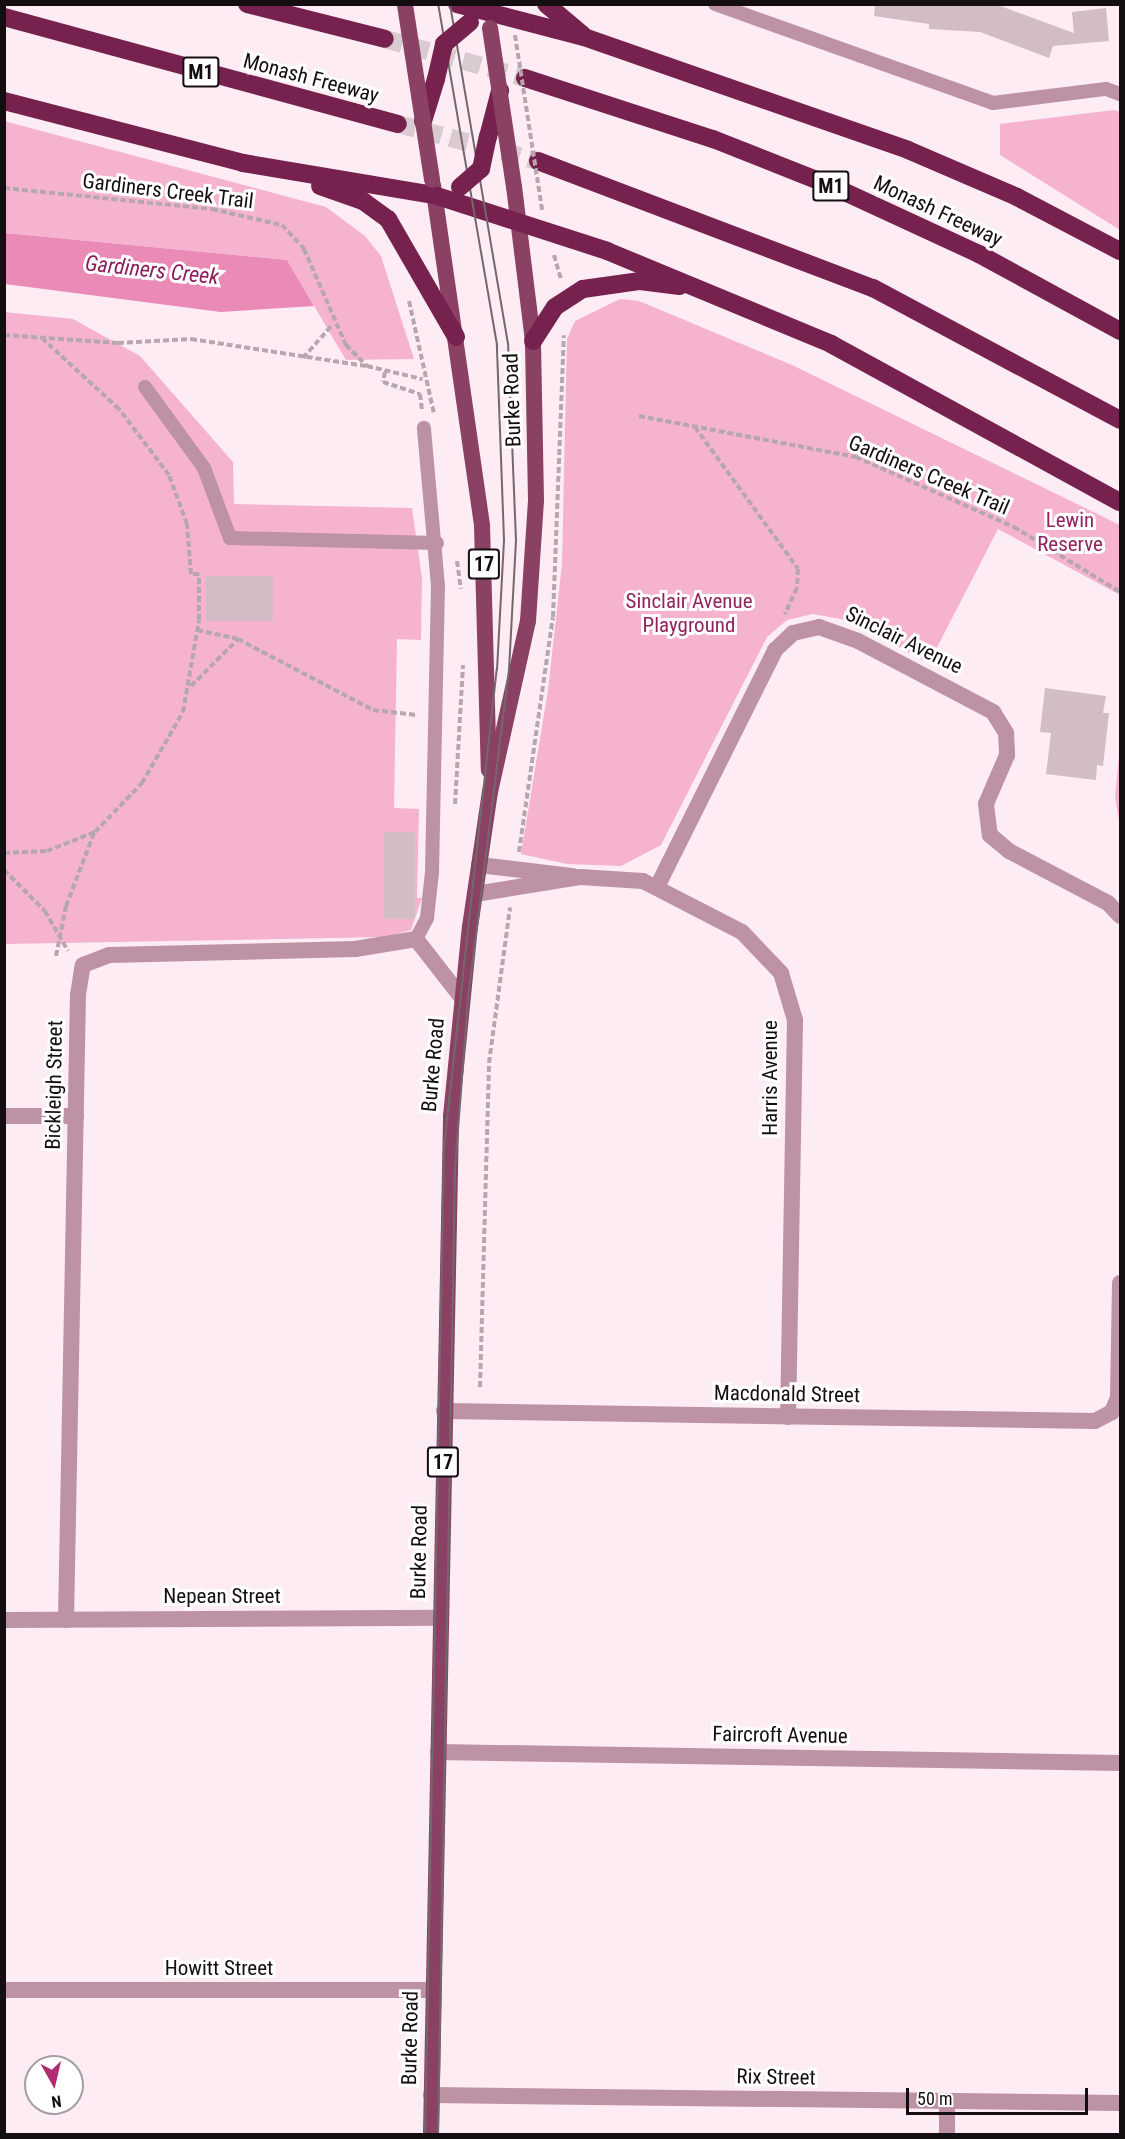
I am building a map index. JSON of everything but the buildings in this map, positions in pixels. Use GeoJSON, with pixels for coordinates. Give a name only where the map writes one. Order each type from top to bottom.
{"type":"FeatureCollection","features":[{"type":"Feature","properties":{"kind":"highway"},"geometry":{"type":"LineString","coordinates":[[247,4],[385,39]]}},
{"type":"Feature","properties":{"kind":"highway"},"geometry":{"type":"LineString","coordinates":[[457,4],[489,16],[584,37],[908,150],[1017,197],[1120,251]]}},
{"type":"Feature","properties":{"kind":"highway"},"geometry":{"type":"LineString","coordinates":[[546,4],[584,37]]}},
{"type":"Feature","properties":{"kind":"highway"},"geometry":{"type":"LineString","coordinates":[[423,121],[442,48],[470,22],[489,16]]}},
{"type":"Feature","properties":{"kind":"highway","name":"Monash Freeway"},"geometry":{"type":"LineString","coordinates":[[4,18],[398,124]]}},
{"type":"Feature","properties":{"kind":"highway","name":"Monash Freeway"},"geometry":{"type":"LineString","coordinates":[[525,78],[713,139],[834,187],[979,254],[1120,331]]}},
{"type":"Feature","properties":{"kind":"highway"},"geometry":{"type":"LineString","coordinates":[[243,163],[433,188],[460,187],[481,169],[500,91]]}},
{"type":"Feature","properties":{"kind":"highway"},"geometry":{"type":"LineString","coordinates":[[4,101],[243,163],[344,193],[381,213],[456,337]]}},
{"type":"Feature","properties":{"kind":"highway"},"geometry":{"type":"LineString","coordinates":[[538,161],[738,233],[873,288],[1120,420]]}},
{"type":"Feature","properties":{"kind":"highway"},"geometry":{"type":"LineString","coordinates":[[433,188],[521,225],[706,289],[831,344],[1120,502]]}},
{"type":"Feature","properties":{"kind":"highway"},"geometry":{"type":"LineString","coordinates":[[533,341],[555,307],[583,289],[640,281],[706,289]]}},
{"type":"Feature","properties":{"kind":"main road","name":"Burke Road"},"geometry":{"type":"LineString","coordinates":[[405,5],[456,337],[482,525],[490,792]]}},
{"type":"Feature","properties":{"kind":"main road","name":"Burke Road"},"geometry":{"type":"LineString","coordinates":[[431,2134],[448,1169],[462,998],[479,865],[490,792],[528,621],[536,479],[533,341],[521,225],[489,16]]}},
{"type":"Feature","properties":{"kind":"street","name":"Sinclair Avenue"},"geometry":{"type":"LineString","coordinates":[[657,887],[775,650],[793,633],[819,627],[858,640],[993,712],[1006,733],[1007,755],[986,804],[990,835],[1009,851],[1108,903],[1120,916]]}},
{"type":"Feature","properties":{"kind":"street","name":"Harris Avenue"},"geometry":{"type":"LineString","coordinates":[[479,865],[517,866],[580,878]]}},
{"type":"Feature","properties":{"kind":"street","name":"Harris Avenue"},"geometry":{"type":"LineString","coordinates":[[475,894],[580,878],[631,879],[657,887],[758,945],[781,973],[792,1004],[788,1417]]}},
{"type":"Feature","properties":{"kind":"street"},"geometry":{"type":"LineString","coordinates":[[416,939],[462,998]]}},
{"type":"Feature","properties":{"kind":"street","name":"Bickleigh Street"},"geometry":{"type":"LineString","coordinates":[[66,1620],[80,971],[88,960],[109,955],[390,946],[416,939]]}},
{"type":"Feature","properties":{"kind":"street"},"geometry":{"type":"LineString","coordinates":[[4,1116],[76,1116]]}},
{"type":"Feature","properties":{"kind":"street","name":"Macdonald Street"},"geometry":{"type":"LineString","coordinates":[[444,1411],[1082,1422],[1104,1418],[1118,1398],[1120,1283]]}},
{"type":"Feature","properties":{"kind":"street","name":"Nepean Street"},"geometry":{"type":"LineString","coordinates":[[4,1620],[441,1618]]}},
{"type":"Feature","properties":{"kind":"street","name":"Faircroft Avenue"},"geometry":{"type":"LineString","coordinates":[[438,1752],[1120,1764]]}},
{"type":"Feature","properties":{"kind":"street","name":"Howitt Street"},"geometry":{"type":"LineString","coordinates":[[4,1990],[434,1990]]}},
{"type":"Feature","properties":{"kind":"street","name":"Rix Street"},"geometry":{"type":"LineString","coordinates":[[431,2095],[1120,2103]]}},
{"type":"Feature","properties":{"kind":"street"},"geometry":{"type":"LineString","coordinates":[[946,2134],[947,2102]]}},
{"type":"Feature","properties":{"kind":"lane"},"geometry":{"type":"LineString","coordinates":[[715,4],[993,103],[1106,89],[1120,94]]}},
{"type":"Feature","properties":{"kind":"lane"},"geometry":{"type":"LineString","coordinates":[[145,387],[194,449],[235,541],[437,543]]}},
{"type":"Feature","properties":{"kind":"lane"},"geometry":{"type":"LineString","coordinates":[[416,939],[427,918],[432,872],[437,543],[424,428]]}},
{"type":"Feature","properties":{"kind":"path"},"geometry":{"type":"LineString","coordinates":[[515,35],[542,210]]}},
{"type":"Feature","properties":{"kind":"path","name":"Gardiners Creek Trail"},"geometry":{"type":"LineString","coordinates":[[4,188],[212,209],[282,225],[304,249],[334,324],[367,366]]}},
{"type":"Feature","properties":{"kind":"path"},"geometry":{"type":"LineString","coordinates":[[302,358],[321,344],[334,324]]}},
{"type":"Feature","properties":{"kind":"path"},"geometry":{"type":"LineString","coordinates":[[517,866],[553,617],[558,396],[566,327]]}},
{"type":"Feature","properties":{"kind":"path"},"geometry":{"type":"LineString","coordinates":[[4,335],[43,339],[191,339],[302,358],[367,366],[422,379]]}},
{"type":"Feature","properties":{"kind":"path"},"geometry":{"type":"LineString","coordinates":[[43,339],[119,409],[169,474],[187,524],[191,574],[199,574],[197,630],[191,686]]}},
{"type":"Feature","properties":{"kind":"path"},"geometry":{"type":"LineString","coordinates":[[385,372],[383,382],[420,394],[424,428]]}},
{"type":"Feature","properties":{"kind":"path","name":"Gardiners Creek Trail"},"geometry":{"type":"LineString","coordinates":[[639,416],[856,457],[1014,526],[1120,592]]}},
{"type":"Feature","properties":{"kind":"path"},"geometry":{"type":"LineString","coordinates":[[695,426],[798,569],[797,588],[783,624]]}},
{"type":"Feature","properties":{"kind":"path"},"geometry":{"type":"LineString","coordinates":[[197,630],[238,639],[373,710],[403,715]]}},
{"type":"Feature","properties":{"kind":"path"},"geometry":{"type":"LineString","coordinates":[[56,956],[58,932],[95,832],[152,767],[191,686],[238,639]]}},
{"type":"Feature","properties":{"kind":"path"},"geometry":{"type":"LineString","coordinates":[[4,853],[47,851],[95,832]]}},
{"type":"Feature","properties":{"kind":"path"},"geometry":{"type":"LineString","coordinates":[[4,870],[32,896],[58,932],[70,955]]}},
{"type":"Feature","properties":{"kind":"path"},"geometry":{"type":"LineString","coordinates":[[480,1387],[489,1063],[513,888]]}},
{"type":"Feature","properties":{"kind":"green space"},"geometry":{"type":"Polygon","coordinates":[[[1114,110],[1120,112],[1120,230],[1000,155],[1000,124],[1114,110]]]}},
{"type":"Feature","properties":{"kind":"green space"},"geometry":{"type":"Polygon","coordinates":[[[4,121],[326,207],[365,236],[381,256],[414,359],[346,360],[287,260],[5,233],[4,121]]]}},
{"type":"Feature","properties":{"kind":"green space"},"geometry":{"type":"Polygon","coordinates":[[[620,299],[639,301],[792,365],[1120,525],[1120,595],[998,529],[929,663],[841,619],[813,614],[787,620],[767,637],[661,845],[621,866],[567,864],[521,854],[548,690],[562,564],[567,339],[575,321],[620,299]]]}},
{"type":"Feature","properties":{"kind":"green space"},"geometry":{"type":"Polygon","coordinates":[[[4,312],[73,319],[140,356],[233,462],[234,504],[412,508],[422,578],[421,640],[397,639],[394,808],[419,809],[417,898],[422,898],[411,930],[386,937],[5,944],[4,312]]]}},
{"type":"Feature","properties":{"kind":"green space"},"geometry":{"type":"Polygon","coordinates":[[[1120,747],[1120,826],[1115,797],[1120,747]]]}},
{"type":"Feature","properties":{"kind":"water","name":"Gardiners Creek"},"geometry":{"type":"Polygon","coordinates":[[[5,233],[287,260],[314,306],[221,312],[5,284],[5,233]]]}},
{"type":"Feature","properties":{"kind":"tunnel"},"geometry":{"type":"LineString","coordinates":[[385,39],[525,78]]}},
{"type":"Feature","properties":{"kind":"tunnel"},"geometry":{"type":"LineString","coordinates":[[398,124],[538,161]]}},
{"type":"Feature","properties":{"kind":"tram line"},"geometry":{"type":"LineString","coordinates":[[425,2134],[444,1147],[497,670],[504,540],[497,345],[438,4]]}},
{"type":"Feature","properties":{"kind":"tram line"},"geometry":{"type":"LineString","coordinates":[[438,2134],[455,1169],[468,999],[509,670],[516,541],[508,344],[450,4]]}},
{"type":"Feature","properties":{"kind":"park label","name":"Lewin Reserve"},"geometry":{"type":"Point","coordinates":[1070,532]}},
{"type":"Feature","properties":{"kind":"park label","name":"Sinclair Avenue Playground"},"geometry":{"type":"Point","coordinates":[689,613]}}]}
